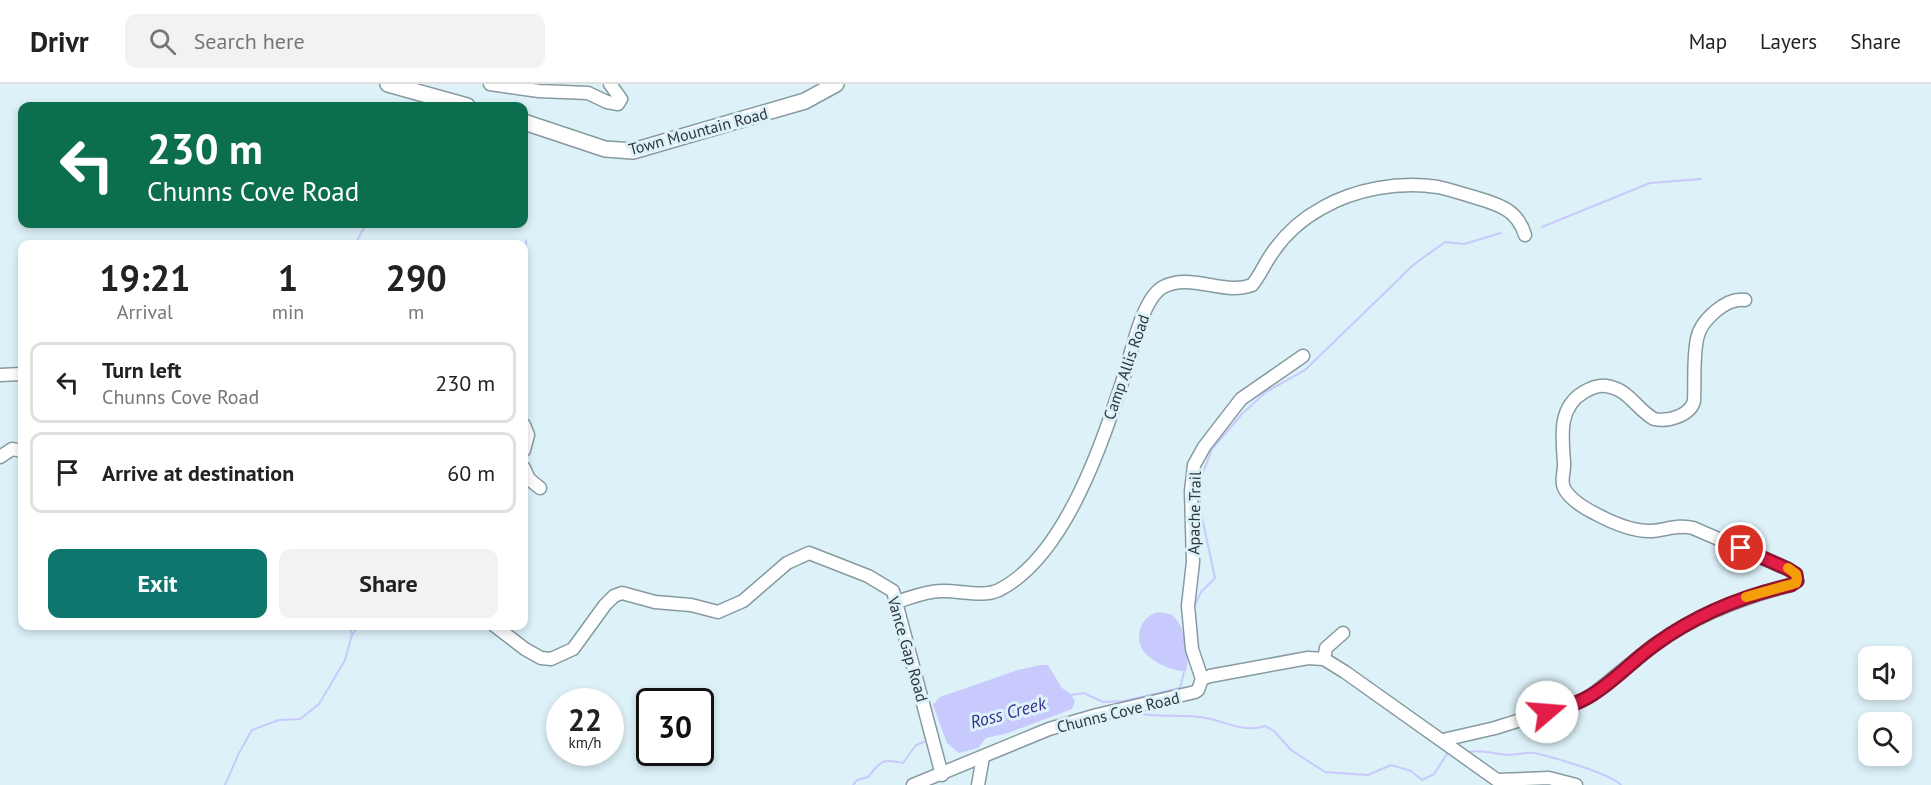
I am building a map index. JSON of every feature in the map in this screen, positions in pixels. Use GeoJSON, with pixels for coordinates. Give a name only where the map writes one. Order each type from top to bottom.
{"type":"FeatureCollection","features":[{"type":"Feature","properties":{"kind":"main road"},"geometry":{"type":"LineString","coordinates":[[388,84],[453,102]]}},
{"type":"Feature","properties":{"kind":"main road","name":"Town Mountain Road"},"geometry":{"type":"LineString","coordinates":[[528,123],[605,149],[633,151],[805,101],[836,84]]}},
{"type":"Feature","properties":{"kind":"street"},"geometry":{"type":"LineString","coordinates":[[490,84],[539,91],[588,93],[607,102],[618,104],[621,99],[609,84]]}},
{"type":"Feature","properties":{"kind":"street","name":"Camp Allis Road"},"geometry":{"type":"LineString","coordinates":[[896,602],[939,591],[988,593],[998,591],[1044,553],[1081,489],[1124,375],[1144,314],[1155,293],[1162,287],[1181,282],[1238,289],[1252,285],[1283,239],[1298,225],[1321,208],[1346,196],[1367,190],[1420,186],[1451,190],[1495,204],[1512,213],[1521,223],[1525,235]]}},
{"type":"Feature","properties":{"kind":"street"},"geometry":{"type":"LineString","coordinates":[[1443,740],[1495,728],[1581,701],[1592,695],[1657,643],[1690,622],[1749,596],[1791,585],[1797,581],[1796,574],[1788,569],[1693,528],[1679,527],[1650,531],[1612,522],[1575,501],[1563,486],[1562,432],[1566,415],[1573,401],[1588,390],[1606,386],[1631,397],[1650,417],[1657,420],[1666,420],[1687,412],[1694,401],[1699,333],[1724,304],[1736,299],[1745,300]]}},
{"type":"Feature","properties":{"kind":"street","name":"Apache Trail"},"geometry":{"type":"LineString","coordinates":[[1202,679],[1192,649],[1188,606],[1193,562],[1191,491],[1194,465],[1204,447],[1240,399],[1303,356]]}},
{"type":"Feature","properties":{"kind":"street"},"geometry":{"type":"LineString","coordinates":[[0,375],[18,374]]}},
{"type":"Feature","properties":{"kind":"street"},"geometry":{"type":"LineString","coordinates":[[0,457],[12,449],[18,450]]}},
{"type":"Feature","properties":{"kind":"street"},"geometry":{"type":"LineString","coordinates":[[528,477],[540,488]]}},
{"type":"Feature","properties":{"kind":"street","name":"Vance Gap Road"},"geometry":{"type":"LineString","coordinates":[[500,630],[525,649],[541,658],[551,659],[573,649],[614,596],[622,593],[655,602],[691,605],[718,612],[743,601],[788,563],[809,553],[868,576],[893,591],[942,775]]}},
{"type":"Feature","properties":{"kind":"street"},"geometry":{"type":"LineString","coordinates":[[1343,633],[1326,648],[1324,659],[1443,740],[1497,780],[1549,778],[1576,785]]}},
{"type":"Feature","properties":{"kind":"street","name":"Chunns Cove Road"},"geometry":{"type":"LineString","coordinates":[[913,785],[1049,729],[1195,692],[1202,679],[1223,672],[1295,659],[1324,659]]}},
{"type":"Feature","properties":{"kind":"street"},"geometry":{"type":"LineString","coordinates":[[978,785],[983,757]]}},
{"type":"Feature","properties":{"kind":"water"},"geometry":{"type":"Polygon","coordinates":[[[1158,612],[1173,616],[1181,627],[1188,658],[1186,671],[1159,664],[1142,648],[1139,636],[1142,624],[1158,612]]]}},
{"type":"Feature","properties":{"kind":"water"},"geometry":{"type":"Polygon","coordinates":[[[1048,665],[1062,688],[1071,694],[1075,702],[1072,709],[1005,734],[986,738],[978,748],[959,753],[947,743],[933,705],[940,697],[1018,670],[1048,665]]]}},
{"type":"Feature","properties":{"kind":"waterway"},"geometry":{"type":"LineString","coordinates":[[1542,227],[1650,183],[1701,179]]}},
{"type":"Feature","properties":{"kind":"waterway"},"geometry":{"type":"LineString","coordinates":[[357,240],[364,228]]}},
{"type":"Feature","properties":{"kind":"waterway"},"geometry":{"type":"LineString","coordinates":[[1193,609],[1201,592],[1215,578],[1200,508],[1201,478],[1212,449],[1242,414],[1266,392],[1305,370],[1416,263],[1445,242],[1464,244],[1501,233]]}},
{"type":"Feature","properties":{"kind":"waterway"},"geometry":{"type":"LineString","coordinates":[[350,630],[352,634]]}},
{"type":"Feature","properties":{"kind":"waterway"},"geometry":{"type":"LineString","coordinates":[[225,785],[252,730],[279,720],[300,719],[319,704],[345,660],[352,635],[356,630]]}},
{"type":"Feature","properties":{"kind":"waterway"},"geometry":{"type":"LineString","coordinates":[[1070,695],[1084,693],[1103,702],[1124,701],[1180,688],[1185,668]]}},
{"type":"Feature","properties":{"kind":"waterway"},"geometry":{"type":"LineString","coordinates":[[1132,712],[1197,717],[1242,728],[1265,726],[1274,731],[1291,750],[1325,772],[1368,775],[1391,765],[1411,771],[1422,780],[1434,774],[1447,754]]}},
{"type":"Feature","properties":{"kind":"waterway","name":"Ross Creek"},"geometry":{"type":"LineString","coordinates":[[853,785],[857,780],[868,777],[882,762],[903,763],[916,745],[924,742]]}},
{"type":"Feature","properties":{"kind":"waterway"},"geometry":{"type":"LineString","coordinates":[[1469,752],[1511,755],[1534,753],[1593,771],[1621,785]]}},
{"type":"Feature","properties":{"kind":"slow traffic"},"geometry":{"type":"LineString","coordinates":[[1746,597],[1796,583],[1796,574],[1788,568]]}},
{"type":"Feature","properties":{"kind":"route"},"geometry":{"type":"LineString","coordinates":[[1547,712],[1566,707],[1592,695],[1657,643],[1708,612],[1749,596],[1796,583],[1794,572],[1741,548]]}}]}
